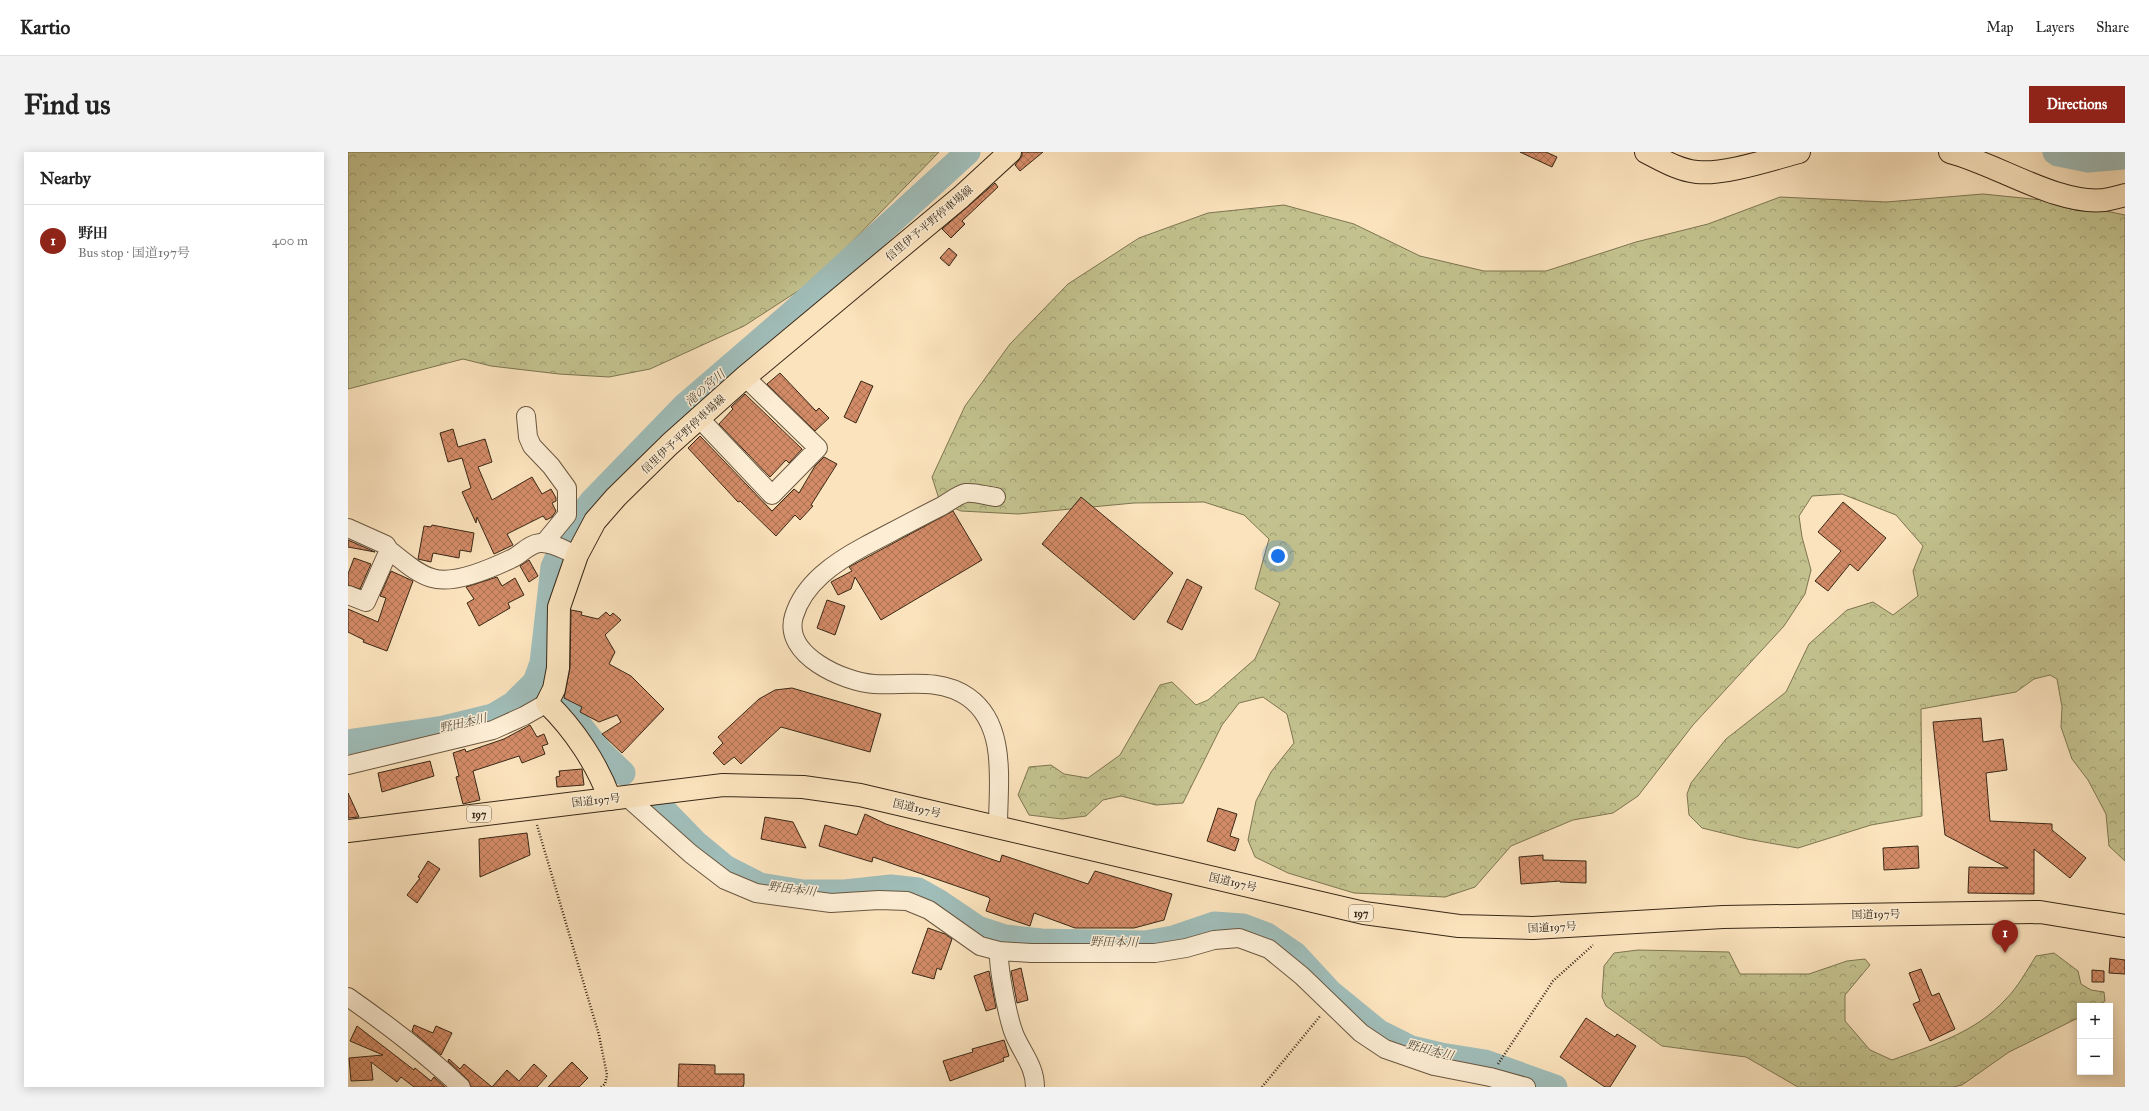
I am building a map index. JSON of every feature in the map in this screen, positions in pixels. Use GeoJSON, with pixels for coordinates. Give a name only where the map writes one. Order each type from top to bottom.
{"type":"FeatureCollection","features":[{"type":"Feature","properties":{"kind":"main road","name":"信里伊予平野停車場線"},"geometry":{"type":"LineString","coordinates":[[547,703],[554,688],[558,668],[559,607],[575,554],[595,521],[616,497],[699,418],[745,377],[961,197],[1010,152]]}},
{"type":"Feature","properties":{"kind":"main road"},"geometry":{"type":"LineString","coordinates":[[1646,152],[1678,168],[1698,172],[1724,170],[1799,152]]}},
{"type":"Feature","properties":{"kind":"main road"},"geometry":{"type":"LineString","coordinates":[[1950,152],[1983,162],[2054,192],[2080,198],[2103,200],[2125,196]]}},
{"type":"Feature","properties":{"kind":"main road"},"geometry":{"type":"LineString","coordinates":[[547,703],[564,720],[603,778],[619,798]]}},
{"type":"Feature","properties":{"kind":"main road","name":"国道197号"},"geometry":{"type":"LineString","coordinates":[[348,831],[532,807],[724,785],[803,787],[860,795],[998,826],[1364,913],[1459,926],[1532,928],[1723,917],[2033,912],[2125,926]]}},
{"type":"Feature","properties":{"kind":"street"},"geometry":{"type":"LineString","coordinates":[[699,418],[772,495],[818,448],[745,377]]}},
{"type":"Feature","properties":{"kind":"street"},"geometry":{"type":"LineString","coordinates":[[526,416],[528,437],[532,446],[551,466],[567,488],[567,515],[547,544]]}},
{"type":"Feature","properties":{"kind":"street"},"geometry":{"type":"LineString","coordinates":[[996,497],[966,493],[861,548],[830,567],[811,586],[798,605],[793,620],[795,640],[805,655],[838,675],[873,684],[910,682],[948,687],[968,697],[983,712],[993,731],[998,752],[998,826]]}},
{"type":"Feature","properties":{"kind":"street"},"geometry":{"type":"LineString","coordinates":[[348,528],[386,545],[389,550],[433,579],[455,579],[513,559],[531,545],[547,544],[575,554]]}},
{"type":"Feature","properties":{"kind":"street"},"geometry":{"type":"LineString","coordinates":[[348,595],[366,602],[389,550]]}},
{"type":"Feature","properties":{"kind":"street"},"geometry":{"type":"LineString","coordinates":[[348,765],[493,730],[524,716],[547,703]]}},
{"type":"Feature","properties":{"kind":"street"},"geometry":{"type":"LineString","coordinates":[[619,798],[724,880],[756,893],[831,903],[879,900],[907,901],[929,910],[980,946],[999,951],[1031,953],[1155,953],[1186,948],[1214,940],[1239,938],[1269,949],[1361,1033],[1384,1049],[1434,1066],[1490,1077],[1526,1087]]}},
{"type":"Feature","properties":{"kind":"street"},"geometry":{"type":"LineString","coordinates":[[999,951],[998,963],[1014,1034],[1035,1074],[1035,1087]]}},
{"type":"Feature","properties":{"kind":"street"},"geometry":{"type":"LineString","coordinates":[[348,998],[389,1026],[437,1065],[461,1087]]}},
{"type":"Feature","properties":{"kind":"path"},"geometry":{"type":"LineString","coordinates":[[532,807],[599,1035],[607,1074],[605,1084],[601,1087]]}},
{"type":"Feature","properties":{"kind":"path"},"geometry":{"type":"LineString","coordinates":[[1490,1077],[1535,1006],[1553,981],[1593,945]]}},
{"type":"Feature","properties":{"kind":"path"},"geometry":{"type":"LineString","coordinates":[[1262,1087],[1330,1004]]}},
{"type":"Feature","properties":{"kind":"green space"},"geometry":{"type":"Polygon","coordinates":[[[348,152],[939,152],[815,280],[744,326],[650,369],[609,377],[559,374],[491,366],[463,359],[348,389],[348,152]]]}},
{"type":"Feature","properties":{"kind":"green space"},"geometry":{"type":"Polygon","coordinates":[[[1983,194],[2062,202],[2125,215],[2125,861],[2109,846],[2106,814],[2088,780],[2072,759],[2061,727],[2062,707],[2057,679],[2050,675],[2034,679],[2016,692],[1921,709],[1922,816],[1871,825],[1798,848],[1747,839],[1702,828],[1689,815],[1687,794],[1691,783],[1726,739],[1786,692],[1809,644],[1847,610],[1873,602],[1893,615],[1918,596],[1913,571],[1923,546],[1896,515],[1842,494],[1812,496],[1799,516],[1802,537],[1811,570],[1805,594],[1784,626],[1693,725],[1638,796],[1613,813],[1573,820],[1511,846],[1475,887],[1445,897],[1354,893],[1288,873],[1255,857],[1248,840],[1256,801],[1271,772],[1294,743],[1287,714],[1263,697],[1239,703],[1222,725],[1183,803],[1156,805],[1121,796],[1103,800],[1086,816],[1062,819],[1029,815],[1018,795],[1029,767],[1051,765],[1064,774],[1088,778],[1120,755],[1160,685],[1172,682],[1196,705],[1208,700],[1255,659],[1280,603],[1255,589],[1269,539],[1244,515],[1204,502],[1134,503],[1018,514],[961,511],[940,502],[932,477],[965,406],[1010,344],[1068,284],[1139,238],[1208,213],[1284,205],[1354,224],[1420,256],[1484,271],[1546,271],[1636,242],[1708,224],[1780,197],[1886,202],[1983,194]]]}},
{"type":"Feature","properties":{"kind":"green space"},"geometry":{"type":"Polygon","coordinates":[[[1638,950],[1729,952],[1740,974],[1809,974],[1847,961],[1865,959],[1870,965],[1845,995],[1845,1021],[1870,1050],[1892,1060],[1953,1037],[1981,1021],[1994,1011],[2010,994],[2036,956],[2054,953],[2078,971],[2081,984],[2091,990],[2104,992],[2105,1001],[2102,1003],[2077,1003],[2077,1018],[2009,1052],[1962,1085],[1953,1087],[1798,1087],[1746,1057],[1662,1046],[1606,1006],[1602,997],[1604,966],[1614,953],[1638,950]]]}},
{"type":"Feature","properties":{"kind":"building"},"geometry":{"type":"Polygon","coordinates":[[[1022,152],[1043,152],[1020,171],[1015,165],[1022,156],[1022,152]]]}},
{"type":"Feature","properties":{"kind":"building"},"geometry":{"type":"Polygon","coordinates":[[[1520,152],[1546,152],[1557,157],[1552,167],[1520,152]]]}},
{"type":"Feature","properties":{"kind":"building"},"geometry":{"type":"Polygon","coordinates":[[[995,183],[998,187],[962,221],[965,224],[951,238],[942,229],[995,183]]]}},
{"type":"Feature","properties":{"kind":"building"},"geometry":{"type":"Polygon","coordinates":[[[949,248],[957,255],[949,266],[940,258],[949,248]]]}},
{"type":"Feature","properties":{"kind":"building"},"geometry":{"type":"Polygon","coordinates":[[[780,373],[816,411],[819,408],[829,418],[815,431],[767,384],[780,373]]]}},
{"type":"Feature","properties":{"kind":"building"},"geometry":{"type":"Polygon","coordinates":[[[861,381],[873,386],[856,423],[844,417],[861,381]]]}},
{"type":"Feature","properties":{"kind":"building"},"geometry":{"type":"Polygon","coordinates":[[[745,394],[802,449],[789,463],[786,460],[770,477],[719,424],[733,409],[731,407],[745,394]]]}},
{"type":"Feature","properties":{"kind":"building"},"geometry":{"type":"Polygon","coordinates":[[[453,429],[458,447],[485,439],[492,462],[478,467],[492,500],[532,477],[542,494],[551,489],[556,498],[556,501],[552,503],[556,511],[552,517],[546,520],[543,516],[507,534],[513,545],[494,554],[477,517],[476,523],[462,492],[471,488],[462,458],[448,462],[440,433],[453,429]]]}},
{"type":"Feature","properties":{"kind":"building"},"geometry":{"type":"Polygon","coordinates":[[[700,436],[772,511],[794,489],[799,493],[815,466],[824,457],[837,464],[811,505],[813,506],[800,520],[795,515],[776,536],[740,501],[738,502],[688,448],[700,436]]]}},
{"type":"Feature","properties":{"kind":"building"},"geometry":{"type":"Polygon","coordinates":[[[1081,497],[1173,573],[1134,620],[1042,544],[1081,497]]]}},
{"type":"Feature","properties":{"kind":"building"},"geometry":{"type":"Polygon","coordinates":[[[1843,502],[1886,538],[1858,571],[1850,564],[1828,591],[1815,581],[1841,551],[1818,532],[1843,502]]]}},
{"type":"Feature","properties":{"kind":"building"},"geometry":{"type":"Polygon","coordinates":[[[953,511],[982,560],[881,620],[855,577],[851,589],[838,595],[831,582],[852,571],[849,567],[953,511]]]}},
{"type":"Feature","properties":{"kind":"building"},"geometry":{"type":"Polygon","coordinates":[[[432,525],[474,533],[471,552],[460,550],[459,558],[433,553],[431,562],[418,559],[424,526],[431,527],[432,525]]]}},
{"type":"Feature","properties":{"kind":"building"},"geometry":{"type":"Polygon","coordinates":[[[348,540],[375,552],[348,547],[348,540]]]}},
{"type":"Feature","properties":{"kind":"building"},"geometry":{"type":"Polygon","coordinates":[[[354,558],[371,564],[360,589],[348,585],[348,574],[354,558]]]}},
{"type":"Feature","properties":{"kind":"building"},"geometry":{"type":"Polygon","coordinates":[[[529,560],[538,576],[529,582],[520,566],[529,560]]]}},
{"type":"Feature","properties":{"kind":"building"},"geometry":{"type":"Polygon","coordinates":[[[391,571],[413,581],[387,651],[363,642],[364,640],[348,632],[348,609],[378,622],[386,598],[380,596],[391,571]]]}},
{"type":"Feature","properties":{"kind":"building"},"geometry":{"type":"Polygon","coordinates":[[[497,577],[502,586],[515,578],[524,595],[508,603],[510,608],[479,626],[467,603],[474,599],[466,587],[497,577]]]}},
{"type":"Feature","properties":{"kind":"building"},"geometry":{"type":"Polygon","coordinates":[[[1187,579],[1202,587],[1182,630],[1167,622],[1187,579]]]}},
{"type":"Feature","properties":{"kind":"building"},"geometry":{"type":"Polygon","coordinates":[[[827,600],[845,606],[835,635],[817,628],[827,600]]]}},
{"type":"Feature","properties":{"kind":"building"},"geometry":{"type":"Polygon","coordinates":[[[571,610],[582,612],[581,615],[598,619],[606,612],[610,616],[613,613],[621,620],[605,635],[615,652],[609,664],[631,676],[664,709],[622,753],[602,734],[621,722],[617,715],[599,722],[580,712],[582,707],[564,698],[570,668],[571,610]]]}},
{"type":"Feature","properties":{"kind":"building"},"geometry":{"type":"Polygon","coordinates":[[[792,688],[881,714],[870,752],[781,727],[741,764],[734,757],[724,765],[713,753],[723,743],[718,737],[759,699],[775,690],[792,688]]]}},
{"type":"Feature","properties":{"kind":"building"},"geometry":{"type":"Polygon","coordinates":[[[1981,718],[1983,742],[2003,739],[2007,770],[1986,773],[1990,821],[2052,824],[2052,830],[2086,858],[2070,878],[2034,849],[2034,894],[1968,893],[1969,867],[2008,868],[1945,835],[1933,722],[1981,718]]]}},
{"type":"Feature","properties":{"kind":"building"},"geometry":{"type":"Polygon","coordinates":[[[530,725],[537,737],[544,734],[548,744],[542,746],[545,754],[522,763],[519,756],[473,771],[480,800],[463,804],[456,777],[459,776],[453,753],[465,749],[466,752],[504,739],[530,725]]]}},
{"type":"Feature","properties":{"kind":"building"},"geometry":{"type":"Polygon","coordinates":[[[430,761],[434,776],[382,792],[378,773],[430,761]]]}},
{"type":"Feature","properties":{"kind":"building"},"geometry":{"type":"Polygon","coordinates":[[[582,769],[584,785],[557,787],[556,777],[560,776],[559,771],[582,769]]]}},
{"type":"Feature","properties":{"kind":"building"},"geometry":{"type":"Polygon","coordinates":[[[348,793],[359,817],[348,818],[348,793]]]}},
{"type":"Feature","properties":{"kind":"building"},"geometry":{"type":"Polygon","coordinates":[[[1218,808],[1237,814],[1230,836],[1239,839],[1235,851],[1207,841],[1218,808]]]}},
{"type":"Feature","properties":{"kind":"building"},"geometry":{"type":"Polygon","coordinates":[[[865,814],[886,824],[1000,862],[1002,855],[1088,884],[1095,871],[1172,894],[1164,920],[1134,928],[1075,928],[1034,913],[1030,926],[986,911],[990,899],[988,897],[873,857],[872,862],[819,846],[825,825],[857,835],[865,814]]]}},
{"type":"Feature","properties":{"kind":"building"},"geometry":{"type":"Polygon","coordinates":[[[765,817],[793,822],[806,848],[761,839],[765,817]]]}},
{"type":"Feature","properties":{"kind":"building"},"geometry":{"type":"Polygon","coordinates":[[[527,833],[530,855],[480,877],[479,839],[527,833]]]}},
{"type":"Feature","properties":{"kind":"building"},"geometry":{"type":"Polygon","coordinates":[[[1918,846],[1919,868],[1884,870],[1883,848],[1918,846]]]}},
{"type":"Feature","properties":{"kind":"building"},"geometry":{"type":"Polygon","coordinates":[[[1543,855],[1543,860],[1586,861],[1586,883],[1560,881],[1521,884],[1519,857],[1543,855]]]}},
{"type":"Feature","properties":{"kind":"building"},"geometry":{"type":"Polygon","coordinates":[[[428,861],[440,869],[417,903],[407,895],[420,878],[418,877],[428,861]]]}},
{"type":"Feature","properties":{"kind":"building"},"geometry":{"type":"Polygon","coordinates":[[[928,928],[945,934],[952,939],[941,970],[937,968],[934,979],[912,973],[928,928]]]}},
{"type":"Feature","properties":{"kind":"building"},"geometry":{"type":"Polygon","coordinates":[[[2110,958],[2125,960],[2125,974],[2109,973],[2110,958]]]}},
{"type":"Feature","properties":{"kind":"building"},"geometry":{"type":"Polygon","coordinates":[[[1021,968],[1028,1000],[1017,1003],[1011,971],[1021,968]]]}},
{"type":"Feature","properties":{"kind":"building"},"geometry":{"type":"Polygon","coordinates":[[[1921,969],[1932,996],[1939,993],[1955,1029],[1930,1041],[1913,1004],[1920,1001],[1909,973],[1921,969]]]}},
{"type":"Feature","properties":{"kind":"building"},"geometry":{"type":"Polygon","coordinates":[[[2092,970],[2104,971],[2104,982],[2092,982],[2092,970]]]}},
{"type":"Feature","properties":{"kind":"building"},"geometry":{"type":"Polygon","coordinates":[[[989,971],[996,1008],[986,1011],[974,976],[989,971]]]}},
{"type":"Feature","properties":{"kind":"building"},"geometry":{"type":"Polygon","coordinates":[[[1586,1018],[1615,1037],[1617,1034],[1636,1046],[1610,1087],[1605,1087],[1560,1057],[1586,1018]]]}},
{"type":"Feature","properties":{"kind":"building"},"geometry":{"type":"Polygon","coordinates":[[[414,1025],[433,1033],[436,1026],[452,1033],[441,1055],[412,1031],[414,1025]]]}},
{"type":"Feature","properties":{"kind":"building"},"geometry":{"type":"Polygon","coordinates":[[[357,1026],[414,1070],[415,1068],[431,1081],[434,1077],[445,1087],[414,1087],[401,1077],[397,1082],[371,1062],[373,1080],[351,1081],[349,1058],[383,1055],[350,1041],[357,1026]]]}},
{"type":"Feature","properties":{"kind":"building"},"geometry":{"type":"Polygon","coordinates":[[[1004,1040],[1009,1056],[1003,1058],[1004,1061],[950,1081],[943,1061],[973,1052],[972,1049],[1004,1040]]]}},
{"type":"Feature","properties":{"kind":"building"},"geometry":{"type":"Polygon","coordinates":[[[449,1059],[460,1069],[464,1064],[492,1087],[471,1087],[468,1080],[448,1061],[449,1059]]]}},
{"type":"Feature","properties":{"kind":"building"},"geometry":{"type":"Polygon","coordinates":[[[572,1062],[588,1078],[579,1087],[548,1087],[572,1062]]]}},
{"type":"Feature","properties":{"kind":"building"},"geometry":{"type":"Polygon","coordinates":[[[534,1064],[547,1076],[537,1087],[492,1087],[507,1070],[519,1081],[534,1064]]]}},
{"type":"Feature","properties":{"kind":"building"},"geometry":{"type":"Polygon","coordinates":[[[679,1064],[715,1065],[715,1074],[744,1074],[743,1087],[678,1087],[679,1064]]]}},
{"type":"Feature","properties":{"kind":"waterway","name":"滝の宮川"},"geometry":{"type":"LineString","coordinates":[[348,742],[444,728],[493,716],[513,704],[535,682],[542,663],[553,567],[571,528],[591,502],[684,406],[793,312],[968,152]]}},
{"type":"Feature","properties":{"kind":"waterway","name":"滝の宮川"},"geometry":{"type":"LineString","coordinates":[[2055,152],[2058,154],[2088,160],[2125,157]]}},
{"type":"Feature","properties":{"kind":"waterway","name":"野田本川"},"geometry":{"type":"LineString","coordinates":[[535,682],[559,699],[601,752],[623,773]]}},
{"type":"Feature","properties":{"kind":"waterway","name":"野田本川"},"geometry":{"type":"LineString","coordinates":[[664,810],[696,843],[725,867],[760,885],[803,892],[845,892],[891,887],[918,890],[941,903],[978,928],[1005,937],[1041,941],[1145,943],[1173,938],[1214,924],[1243,926],[1267,935],[1295,954],[1330,992],[1379,1032],[1411,1048],[1441,1055],[1485,1062],[1555,1087]]}},
{"type":"Feature","properties":{"kind":"place","name":"野田"},"geometry":{"type":"Point","coordinates":[2005,953]}}]}
